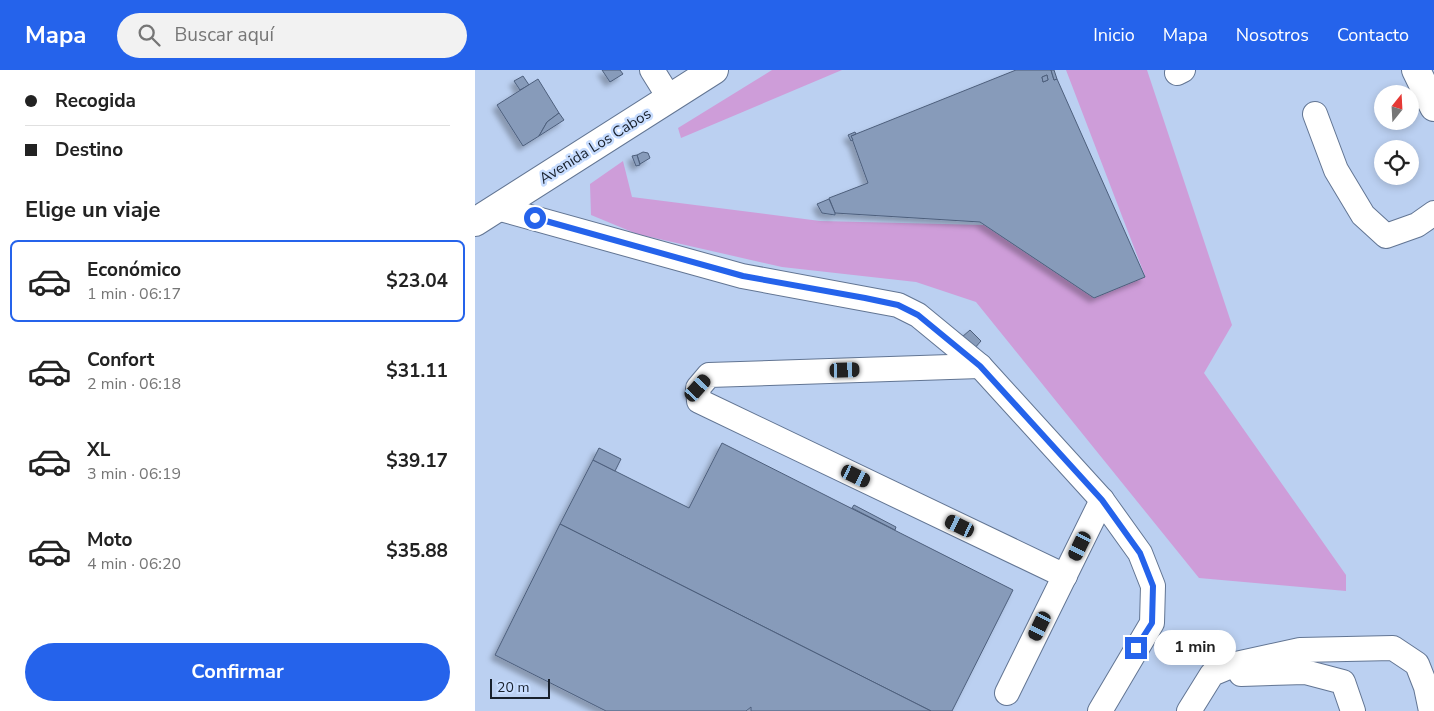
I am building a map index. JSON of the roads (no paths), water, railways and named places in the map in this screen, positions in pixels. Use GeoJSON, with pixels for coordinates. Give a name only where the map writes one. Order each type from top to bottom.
{"type":"FeatureCollection","features":[{"type":"Feature","properties":{"kind":"main road","name":"Avenida Los Cabos"},"geometry":{"type":"LineString","coordinates":[[486,215],[714,70]]}},
{"type":"Feature","properties":{"kind":"main road"},"geometry":{"type":"LineString","coordinates":[[1416,70],[1434,107]]}},
{"type":"Feature","properties":{"kind":"lane"},"geometry":{"type":"LineString","coordinates":[[652,70],[669,99]]}},
{"type":"Feature","properties":{"kind":"lane"},"geometry":{"type":"LineString","coordinates":[[1315,114],[1336,170],[1363,215],[1386,236],[1417,225],[1434,213]]}},
{"type":"Feature","properties":{"kind":"lane"},"geometry":{"type":"LineString","coordinates":[[486,215],[743,276],[898,305],[918,315],[980,366],[1102,500],[1140,553],[1153,586],[1152,623],[1100,711]]}},
{"type":"Feature","properties":{"kind":"lane"},"geometry":{"type":"LineString","coordinates":[[980,366],[709,375],[698,388],[699,401],[1065,576]]}},
{"type":"Feature","properties":{"kind":"lane"},"geometry":{"type":"LineString","coordinates":[[1007,693],[1102,500]]}},
{"type":"Feature","properties":{"kind":"lane"},"geometry":{"type":"LineString","coordinates":[[1189,711],[1212,674],[1236,664],[1300,650],[1393,648],[1417,664],[1427,687],[1431,711]]}},
{"type":"Feature","properties":{"kind":"lane"},"geometry":{"type":"LineString","coordinates":[[1212,674],[1305,672],[1343,682],[1353,711]]}}]}
